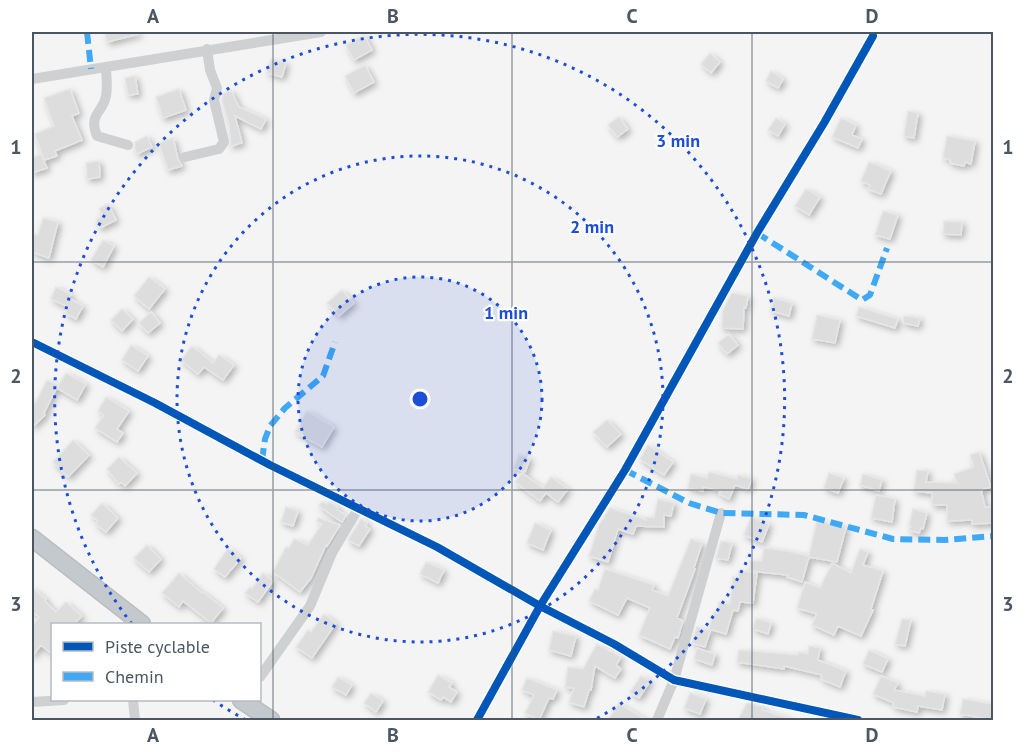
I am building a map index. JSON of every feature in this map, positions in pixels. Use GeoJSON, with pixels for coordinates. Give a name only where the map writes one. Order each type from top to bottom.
{"type":"FeatureCollection","features":[{"type":"Feature","properties":{"kind":"highway"},"geometry":{"type":"LineString","coordinates":[[32,538],[141,623]]}},
{"type":"Feature","properties":{"kind":"highway"},"geometry":{"type":"LineString","coordinates":[[244,701],[271,720]]}},
{"type":"Feature","properties":{"kind":"street"},"geometry":{"type":"LineString","coordinates":[[32,79],[321,32]]}},
{"type":"Feature","properties":{"kind":"street"},"geometry":{"type":"LineString","coordinates":[[477,720],[540,606],[625,470],[751,243],[824,123],[873,36]]}},
{"type":"Feature","properties":{"kind":"street"},"geometry":{"type":"LineString","coordinates":[[185,157],[219,149],[224,142],[214,100],[217,88],[210,70],[207,49]]}},
{"type":"Feature","properties":{"kind":"street"},"geometry":{"type":"LineString","coordinates":[[105,67],[106,97],[97,112],[93,126],[97,136],[128,145]]}},
{"type":"Feature","properties":{"kind":"street"},"geometry":{"type":"LineString","coordinates":[[32,342],[445,552],[540,606],[614,644],[674,680],[858,720]]}},
{"type":"Feature","properties":{"kind":"street"},"geometry":{"type":"LineString","coordinates":[[261,675],[310,606],[332,553],[358,509]]}},
{"type":"Feature","properties":{"kind":"street"},"geometry":{"type":"LineString","coordinates":[[657,720],[674,680],[721,513]]}},
{"type":"Feature","properties":{"kind":"street"},"geometry":{"type":"LineString","coordinates":[[32,702],[51,700]]}},
{"type":"Feature","properties":{"kind":"street"},"geometry":{"type":"LineString","coordinates":[[133,701],[135,720]]}},
{"type":"Feature","properties":{"kind":"building"},"geometry":{"type":"Polygon","coordinates":[[[105,32],[138,32],[139,34],[107,42],[105,32]]]}},
{"type":"Feature","properties":{"kind":"building"},"geometry":{"type":"Polygon","coordinates":[[[364,35],[372,50],[354,60],[346,45],[364,35]]]}},
{"type":"Feature","properties":{"kind":"building"},"geometry":{"type":"Polygon","coordinates":[[[710,53],[720,62],[711,73],[701,64],[710,53]]]}},
{"type":"Feature","properties":{"kind":"building"},"geometry":{"type":"Polygon","coordinates":[[[271,59],[286,63],[282,77],[267,73],[271,59]]]}},
{"type":"Feature","properties":{"kind":"building"},"geometry":{"type":"Polygon","coordinates":[[[365,65],[374,82],[354,93],[345,76],[365,65]]]}},
{"type":"Feature","properties":{"kind":"building"},"geometry":{"type":"Polygon","coordinates":[[[771,71],[783,79],[778,88],[766,81],[771,71]]]}},
{"type":"Feature","properties":{"kind":"building"},"geometry":{"type":"Polygon","coordinates":[[[135,76],[138,94],[128,95],[125,78],[135,76]]]}},
{"type":"Feature","properties":{"kind":"building"},"geometry":{"type":"Polygon","coordinates":[[[70,89],[79,113],[72,116],[82,140],[55,151],[57,156],[44,160],[35,134],[54,126],[44,98],[70,89]]]}},
{"type":"Feature","properties":{"kind":"building"},"geometry":{"type":"Polygon","coordinates":[[[179,89],[186,110],[163,118],[156,97],[179,89]]]}},
{"type":"Feature","properties":{"kind":"building"},"geometry":{"type":"Polygon","coordinates":[[[231,90],[239,107],[266,119],[261,129],[235,116],[242,143],[231,146],[229,124],[222,100],[223,94],[231,90]]]}},
{"type":"Feature","properties":{"kind":"building"},"geometry":{"type":"Polygon","coordinates":[[[908,111],[918,113],[914,138],[904,136],[908,111]]]}},
{"type":"Feature","properties":{"kind":"building"},"geometry":{"type":"Polygon","coordinates":[[[619,117],[628,129],[617,137],[608,125],[619,117]]]}},
{"type":"Feature","properties":{"kind":"building"},"geometry":{"type":"Polygon","coordinates":[[[776,118],[785,124],[778,136],[768,130],[776,118]]]}},
{"type":"Feature","properties":{"kind":"building"},"geometry":{"type":"Polygon","coordinates":[[[841,118],[856,125],[852,135],[862,139],[858,148],[832,137],[841,118]]]}},
{"type":"Feature","properties":{"kind":"building"},"geometry":{"type":"Polygon","coordinates":[[[147,136],[152,147],[137,154],[135,142],[147,136]]]}},
{"type":"Feature","properties":{"kind":"building"},"geometry":{"type":"Polygon","coordinates":[[[947,136],[975,141],[971,164],[965,162],[964,166],[950,163],[951,160],[943,158],[947,136]]]}},
{"type":"Feature","properties":{"kind":"building"},"geometry":{"type":"Polygon","coordinates":[[[173,138],[182,166],[168,170],[159,143],[173,138]]]}},
{"type":"Feature","properties":{"kind":"building"},"geometry":{"type":"Polygon","coordinates":[[[41,154],[47,168],[32,173],[32,158],[41,154]]]}},
{"type":"Feature","properties":{"kind":"building"},"geometry":{"type":"Polygon","coordinates":[[[99,161],[100,177],[87,179],[86,163],[99,161]]]}},
{"type":"Feature","properties":{"kind":"building"},"geometry":{"type":"Polygon","coordinates":[[[869,162],[891,171],[881,194],[868,189],[870,185],[861,181],[869,162]]]}},
{"type":"Feature","properties":{"kind":"building"},"geometry":{"type":"Polygon","coordinates":[[[806,189],[820,197],[809,215],[795,206],[806,189]]]}},
{"type":"Feature","properties":{"kind":"building"},"geometry":{"type":"Polygon","coordinates":[[[108,204],[116,220],[100,228],[96,220],[103,216],[99,209],[108,204]]]}},
{"type":"Feature","properties":{"kind":"building"},"geometry":{"type":"Polygon","coordinates":[[[883,211],[898,215],[890,239],[875,235],[883,211]]]}},
{"type":"Feature","properties":{"kind":"building"},"geometry":{"type":"Polygon","coordinates":[[[43,218],[58,222],[49,258],[32,252],[34,234],[38,235],[43,218]]]}},
{"type":"Feature","properties":{"kind":"building"},"geometry":{"type":"Polygon","coordinates":[[[944,221],[962,222],[961,235],[943,234],[944,221]]]}},
{"type":"Feature","properties":{"kind":"building"},"geometry":{"type":"Polygon","coordinates":[[[103,240],[114,246],[103,267],[91,260],[103,240]]]}},
{"type":"Feature","properties":{"kind":"building"},"geometry":{"type":"Polygon","coordinates":[[[149,277],[165,289],[149,309],[134,296],[149,277]]]}},
{"type":"Feature","properties":{"kind":"building"},"geometry":{"type":"Polygon","coordinates":[[[56,287],[71,294],[69,298],[83,306],[76,319],[65,313],[68,307],[51,299],[56,287]]]}},
{"type":"Feature","properties":{"kind":"building"},"geometry":{"type":"Polygon","coordinates":[[[342,290],[354,303],[339,316],[327,303],[342,290]]]}},
{"type":"Feature","properties":{"kind":"building"},"geometry":{"type":"Polygon","coordinates":[[[732,293],[748,296],[746,308],[744,307],[743,329],[722,328],[723,310],[732,293]]]}},
{"type":"Feature","properties":{"kind":"building"},"geometry":{"type":"Polygon","coordinates":[[[774,298],[792,303],[789,316],[771,311],[774,298]]]}},
{"type":"Feature","properties":{"kind":"building"},"geometry":{"type":"Polygon","coordinates":[[[859,307],[898,319],[895,328],[856,316],[859,307]]]}},
{"type":"Feature","properties":{"kind":"building"},"geometry":{"type":"Polygon","coordinates":[[[122,309],[133,319],[122,331],[111,320],[122,309]]]}},
{"type":"Feature","properties":{"kind":"building"},"geometry":{"type":"Polygon","coordinates":[[[151,312],[160,323],[148,333],[139,323],[151,312]]]}},
{"type":"Feature","properties":{"kind":"building"},"geometry":{"type":"Polygon","coordinates":[[[817,315],[840,320],[835,343],[812,339],[817,315]]]}},
{"type":"Feature","properties":{"kind":"building"},"geometry":{"type":"Polygon","coordinates":[[[904,316],[920,318],[918,326],[903,323],[904,316]]]}},
{"type":"Feature","properties":{"kind":"building"},"geometry":{"type":"Polygon","coordinates":[[[729,334],[738,345],[727,354],[718,343],[729,334]]]}},
{"type":"Feature","properties":{"kind":"building"},"geometry":{"type":"Polygon","coordinates":[[[131,345],[148,356],[138,371],[122,360],[131,345]]]}},
{"type":"Feature","properties":{"kind":"building"},"geometry":{"type":"Polygon","coordinates":[[[192,346],[213,363],[219,355],[234,365],[223,380],[204,367],[198,374],[181,360],[192,346]]]}},
{"type":"Feature","properties":{"kind":"building"},"geometry":{"type":"Polygon","coordinates":[[[66,373],[86,384],[77,400],[57,388],[66,373]]]}},
{"type":"Feature","properties":{"kind":"building"},"geometry":{"type":"Polygon","coordinates":[[[47,380],[58,385],[45,415],[32,427],[32,399],[35,404],[47,380]]]}},
{"type":"Feature","properties":{"kind":"building"},"geometry":{"type":"Polygon","coordinates":[[[106,397],[129,411],[117,429],[123,433],[117,442],[95,428],[104,415],[98,411],[106,397]]]}},
{"type":"Feature","properties":{"kind":"building"},"geometry":{"type":"Polygon","coordinates":[[[307,411],[334,427],[322,447],[295,432],[307,411]]]}},
{"type":"Feature","properties":{"kind":"building"},"geometry":{"type":"Polygon","coordinates":[[[607,420],[621,434],[607,447],[593,432],[607,420]]]}},
{"type":"Feature","properties":{"kind":"building"},"geometry":{"type":"Polygon","coordinates":[[[73,440],[89,455],[68,477],[53,462],[73,440]]]}},
{"type":"Feature","properties":{"kind":"building"},"geometry":{"type":"Polygon","coordinates":[[[648,445],[673,462],[664,475],[640,459],[648,445]]]}},
{"type":"Feature","properties":{"kind":"building"},"geometry":{"type":"Polygon","coordinates":[[[979,452],[991,487],[981,490],[985,507],[993,507],[993,523],[972,524],[972,520],[947,521],[947,505],[932,505],[932,493],[914,491],[917,470],[928,471],[926,482],[957,483],[954,474],[974,467],[970,455],[979,452]]]}},
{"type":"Feature","properties":{"kind":"building"},"geometry":{"type":"Polygon","coordinates":[[[519,455],[530,458],[525,472],[514,468],[519,455]]]}},
{"type":"Feature","properties":{"kind":"building"},"geometry":{"type":"Polygon","coordinates":[[[119,457],[137,473],[125,486],[121,482],[119,484],[107,469],[119,457]]]}},
{"type":"Feature","properties":{"kind":"building"},"geometry":{"type":"Polygon","coordinates":[[[709,472],[737,479],[738,475],[752,479],[748,489],[735,485],[729,499],[719,494],[721,491],[703,487],[703,491],[688,488],[691,474],[707,478],[709,472]]]}},
{"type":"Feature","properties":{"kind":"building"},"geometry":{"type":"Polygon","coordinates":[[[522,473],[543,488],[551,477],[568,489],[558,502],[546,493],[540,501],[515,482],[522,473]]]}},
{"type":"Feature","properties":{"kind":"building"},"geometry":{"type":"Polygon","coordinates":[[[829,473],[844,478],[838,493],[824,488],[829,473]]]}},
{"type":"Feature","properties":{"kind":"building"},"geometry":{"type":"Polygon","coordinates":[[[863,474],[882,480],[879,491],[860,485],[863,474]]]}},
{"type":"Feature","properties":{"kind":"building"},"geometry":{"type":"Polygon","coordinates":[[[876,495],[895,499],[892,522],[871,518],[876,495]]]}},
{"type":"Feature","properties":{"kind":"building"},"geometry":{"type":"Polygon","coordinates":[[[658,499],[674,503],[671,516],[664,515],[664,527],[636,526],[633,534],[618,529],[608,562],[589,556],[599,525],[610,508],[646,520],[646,517],[654,518],[658,499]]]}},
{"type":"Feature","properties":{"kind":"building"},"geometry":{"type":"Polygon","coordinates":[[[322,502],[333,504],[338,508],[337,510],[346,515],[342,522],[319,506],[322,502]]]}},
{"type":"Feature","properties":{"kind":"building"},"geometry":{"type":"Polygon","coordinates":[[[102,503],[118,518],[106,532],[96,524],[98,521],[91,515],[102,503]]]}},
{"type":"Feature","properties":{"kind":"building"},"geometry":{"type":"Polygon","coordinates":[[[286,507],[298,511],[293,526],[281,522],[286,507]]]}},
{"type":"Feature","properties":{"kind":"building"},"geometry":{"type":"Polygon","coordinates":[[[913,509],[927,513],[923,529],[921,528],[919,533],[909,530],[913,509]]]}},
{"type":"Feature","properties":{"kind":"building"},"geometry":{"type":"Polygon","coordinates":[[[751,517],[769,524],[762,542],[744,535],[751,517]]]}},
{"type":"Feature","properties":{"kind":"building"},"geometry":{"type":"Polygon","coordinates":[[[318,518],[340,525],[326,545],[311,578],[300,592],[273,572],[286,547],[289,548],[294,539],[308,545],[322,524],[317,521],[318,518]]]}},
{"type":"Feature","properties":{"kind":"building"},"geometry":{"type":"Polygon","coordinates":[[[361,519],[370,529],[359,546],[348,540],[361,519]]]}},
{"type":"Feature","properties":{"kind":"building"},"geometry":{"type":"Polygon","coordinates":[[[817,521],[846,527],[837,562],[809,557],[802,582],[787,577],[788,575],[750,571],[750,561],[762,561],[764,548],[809,556],[817,521]]]}},
{"type":"Feature","properties":{"kind":"building"},"geometry":{"type":"Polygon","coordinates":[[[535,523],[551,530],[543,550],[527,543],[535,523]]]}},
{"type":"Feature","properties":{"kind":"building"},"geometry":{"type":"Polygon","coordinates":[[[691,539],[702,543],[677,618],[683,621],[678,638],[675,637],[670,649],[639,635],[650,608],[627,598],[618,615],[589,601],[595,589],[598,590],[605,569],[654,585],[652,590],[668,596],[691,539]]]}},
{"type":"Feature","properties":{"kind":"building"},"geometry":{"type":"Polygon","coordinates":[[[721,541],[732,543],[728,560],[716,558],[721,541]]]}},
{"type":"Feature","properties":{"kind":"building"},"geometry":{"type":"Polygon","coordinates":[[[147,545],[161,559],[149,572],[134,558],[147,545]]]}},
{"type":"Feature","properties":{"kind":"building"},"geometry":{"type":"Polygon","coordinates":[[[228,548],[241,558],[225,577],[214,569],[228,548]]]}},
{"type":"Feature","properties":{"kind":"building"},"geometry":{"type":"Polygon","coordinates":[[[860,549],[868,552],[863,565],[883,571],[871,609],[873,610],[861,636],[838,626],[834,635],[812,625],[817,614],[797,608],[805,582],[820,588],[832,563],[851,573],[860,549]]]}},
{"type":"Feature","properties":{"kind":"building"},"geometry":{"type":"Polygon","coordinates":[[[426,562],[444,570],[438,583],[420,574],[426,562]]]}},
{"type":"Feature","properties":{"kind":"building"},"geometry":{"type":"Polygon","coordinates":[[[739,571],[757,573],[753,603],[740,602],[738,611],[733,610],[726,634],[709,629],[714,612],[718,613],[719,602],[730,604],[733,577],[738,578],[739,571]]]}},
{"type":"Feature","properties":{"kind":"building"},"geometry":{"type":"Polygon","coordinates":[[[179,573],[223,608],[211,623],[183,601],[179,607],[162,593],[179,573]]]}},
{"type":"Feature","properties":{"kind":"building"},"geometry":{"type":"Polygon","coordinates":[[[263,573],[273,581],[258,602],[245,593],[250,587],[252,589],[263,573]]]}},
{"type":"Feature","properties":{"kind":"building"},"geometry":{"type":"Polygon","coordinates":[[[32,588],[46,599],[45,601],[56,612],[66,602],[82,616],[75,623],[51,623],[51,653],[41,645],[32,656],[32,626],[39,617],[32,611],[32,588]]]}},
{"type":"Feature","properties":{"kind":"building"},"geometry":{"type":"Polygon","coordinates":[[[324,614],[336,623],[312,658],[296,647],[308,630],[311,632],[324,614]]]}},
{"type":"Feature","properties":{"kind":"building"},"geometry":{"type":"Polygon","coordinates":[[[756,618],[771,623],[768,634],[753,629],[756,618]]]}},
{"type":"Feature","properties":{"kind":"building"},"geometry":{"type":"Polygon","coordinates":[[[902,619],[911,620],[905,646],[895,644],[902,619]]]}},
{"type":"Feature","properties":{"kind":"building"},"geometry":{"type":"Polygon","coordinates":[[[697,627],[710,631],[705,647],[692,643],[697,627]]]}},
{"type":"Feature","properties":{"kind":"building"},"geometry":{"type":"Polygon","coordinates":[[[553,631],[576,636],[571,656],[549,650],[553,631]]]}},
{"type":"Feature","properties":{"kind":"building"},"geometry":{"type":"Polygon","coordinates":[[[597,644],[621,657],[616,665],[621,669],[615,678],[595,666],[591,690],[589,690],[584,707],[569,702],[574,688],[565,687],[568,667],[583,669],[597,644]]]}},
{"type":"Feature","properties":{"kind":"building"},"geometry":{"type":"Polygon","coordinates":[[[809,646],[820,648],[818,660],[846,671],[840,687],[821,679],[822,675],[784,666],[784,669],[737,662],[739,650],[798,655],[799,652],[808,654],[809,646]]]}},
{"type":"Feature","properties":{"kind":"building"},"geometry":{"type":"Polygon","coordinates":[[[697,648],[715,654],[712,665],[694,659],[697,648]]]}},
{"type":"Feature","properties":{"kind":"building"},"geometry":{"type":"Polygon","coordinates":[[[869,650],[888,659],[882,672],[863,664],[869,650]]]}},
{"type":"Feature","properties":{"kind":"building"},"geometry":{"type":"Polygon","coordinates":[[[438,675],[452,683],[449,687],[457,692],[451,702],[443,697],[441,700],[428,692],[438,675]]]}},
{"type":"Feature","properties":{"kind":"building"},"geometry":{"type":"Polygon","coordinates":[[[641,676],[650,681],[639,698],[630,692],[641,676]]]}},
{"type":"Feature","properties":{"kind":"building"},"geometry":{"type":"Polygon","coordinates":[[[881,676],[898,683],[894,690],[925,696],[926,691],[945,694],[942,710],[918,706],[917,712],[893,707],[894,703],[873,694],[881,676]]]}},
{"type":"Feature","properties":{"kind":"building"},"geometry":{"type":"Polygon","coordinates":[[[338,677],[352,685],[346,695],[332,687],[338,677]]]}},
{"type":"Feature","properties":{"kind":"building"},"geometry":{"type":"Polygon","coordinates":[[[527,678],[557,690],[553,699],[549,698],[539,720],[525,713],[534,695],[522,690],[527,678]]]}},
{"type":"Feature","properties":{"kind":"building"},"geometry":{"type":"Polygon","coordinates":[[[371,693],[383,701],[376,712],[364,703],[371,693]]]}},
{"type":"Feature","properties":{"kind":"building"},"geometry":{"type":"Polygon","coordinates":[[[690,693],[706,699],[700,714],[684,708],[690,693]]]}},
{"type":"Feature","properties":{"kind":"building"},"geometry":{"type":"Polygon","coordinates":[[[963,699],[993,704],[993,720],[960,714],[963,699]]]}},
{"type":"Feature","properties":{"kind":"building"},"geometry":{"type":"Polygon","coordinates":[[[619,703],[628,709],[647,720],[608,720],[619,703]]]}},
{"type":"Feature","properties":{"kind":"building"},"geometry":{"type":"Polygon","coordinates":[[[747,703],[763,707],[762,710],[790,720],[738,720],[747,703]]]}},
{"type":"Feature","properties":{"kind":"marked path"},"geometry":{"type":"LineString","coordinates":[[87,32],[91,69]]}},
{"type":"Feature","properties":{"kind":"marked path"},"geometry":{"type":"LineString","coordinates":[[757,233],[862,300],[870,295],[887,248]]}},
{"type":"Feature","properties":{"kind":"marked path"},"geometry":{"type":"LineString","coordinates":[[262,460],[265,439],[270,426],[285,408],[323,376],[335,342]]}},
{"type":"Feature","properties":{"kind":"marked path"},"geometry":{"type":"LineString","coordinates":[[625,470],[689,503],[721,513],[804,515],[893,539],[944,540],[994,536]]}},
{"type":"Feature","properties":{"kind":"cycle path"},"geometry":{"type":"LineString","coordinates":[[477,720],[540,606],[625,470],[757,233],[824,123],[873,36]]}},
{"type":"Feature","properties":{"kind":"cycle path"},"geometry":{"type":"LineString","coordinates":[[32,342],[155,403],[270,465],[437,547],[540,606],[614,644],[674,680],[858,720]]}}]}
